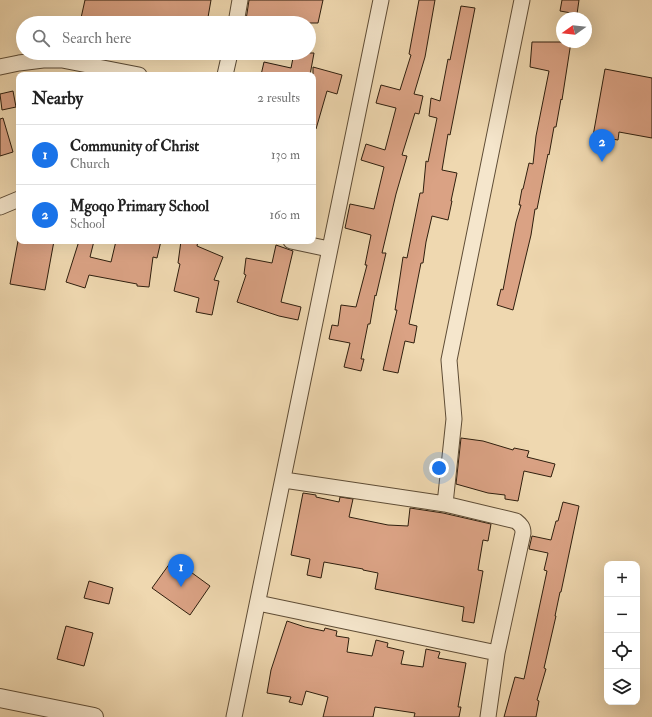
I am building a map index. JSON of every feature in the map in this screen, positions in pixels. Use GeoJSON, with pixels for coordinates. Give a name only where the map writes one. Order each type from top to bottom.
{"type":"FeatureCollection","features":[{"type":"Feature","properties":{"kind":"street"},"geometry":{"type":"LineString","coordinates":[[237,16],[240,0]]}},
{"type":"Feature","properties":{"kind":"street"},"geometry":{"type":"LineString","coordinates":[[234,717],[284,480],[329,249],[381,0]]}},
{"type":"Feature","properties":{"kind":"street"},"geometry":{"type":"LineString","coordinates":[[445,504],[454,419],[449,360],[522,0]]}},
{"type":"Feature","properties":{"kind":"street"},"geometry":{"type":"LineString","coordinates":[[0,67],[43,60],[62,60],[124,72]]}},
{"type":"Feature","properties":{"kind":"street"},"geometry":{"type":"LineString","coordinates":[[226,72],[228,60]]}},
{"type":"Feature","properties":{"kind":"street"},"geometry":{"type":"LineString","coordinates":[[0,207],[16,200]]}},
{"type":"Feature","properties":{"kind":"street"},"geometry":{"type":"LineString","coordinates":[[305,244],[329,249]]}},
{"type":"Feature","properties":{"kind":"street"},"geometry":{"type":"LineString","coordinates":[[284,480],[445,504],[516,521],[520,524],[523,528],[497,653],[488,717]]}},
{"type":"Feature","properties":{"kind":"street"},"geometry":{"type":"LineString","coordinates":[[258,603],[497,653]]}},
{"type":"Feature","properties":{"kind":"street"},"geometry":{"type":"LineString","coordinates":[[0,698],[94,717]]}},
{"type":"Feature","properties":{"kind":"building"},"geometry":{"type":"Polygon","coordinates":[[[85,0],[211,0],[208,16],[81,16],[85,0]]]}},
{"type":"Feature","properties":{"kind":"building"},"geometry":{"type":"Polygon","coordinates":[[[249,0],[323,0],[318,23],[316,23],[316,16],[247,16],[249,0]]]}},
{"type":"Feature","properties":{"kind":"building"},"geometry":{"type":"Polygon","coordinates":[[[419,0],[435,0],[425,57],[414,94],[423,96],[419,114],[415,113],[402,155],[407,156],[382,253],[386,253],[376,296],[375,295],[370,324],[368,324],[361,359],[364,359],[361,371],[344,367],[350,343],[329,339],[332,325],[338,326],[341,305],[356,307],[367,265],[365,265],[371,235],[345,228],[350,204],[374,209],[384,167],[361,160],[366,144],[385,150],[396,108],[376,103],[381,85],[400,90],[411,55],[409,54],[419,0]]]}},
{"type":"Feature","properties":{"kind":"building"},"geometry":{"type":"Polygon","coordinates":[[[562,0],[579,0],[577,12],[560,11],[562,0]]]}},
{"type":"Feature","properties":{"kind":"building"},"geometry":{"type":"Polygon","coordinates":[[[461,6],[475,8],[450,135],[448,134],[442,170],[457,173],[448,220],[432,216],[409,324],[417,326],[414,343],[405,341],[398,373],[383,370],[397,310],[395,310],[403,257],[407,258],[420,193],[423,193],[426,161],[428,162],[437,118],[429,116],[431,98],[440,101],[448,59],[450,60],[461,6]]]}},
{"type":"Feature","properties":{"kind":"building"},"geometry":{"type":"Polygon","coordinates":[[[532,42],[556,42],[556,48],[570,48],[562,100],[561,99],[556,127],[554,127],[537,209],[535,209],[531,235],[513,310],[497,305],[501,289],[503,290],[516,222],[521,205],[519,205],[522,189],[529,163],[533,164],[536,136],[549,71],[530,67],[532,42]]]}},
{"type":"Feature","properties":{"kind":"building"},"geometry":{"type":"Polygon","coordinates":[[[293,60],[313,60],[311,72],[262,72],[264,62],[291,68],[293,60]]]}},
{"type":"Feature","properties":{"kind":"building"},"geometry":{"type":"Polygon","coordinates":[[[313,67],[342,75],[337,94],[327,91],[316,129],[316,72],[313,72],[313,67]]]}},
{"type":"Feature","properties":{"kind":"building"},"geometry":{"type":"Polygon","coordinates":[[[605,69],[652,78],[652,138],[619,132],[618,140],[593,136],[605,69]]]}},
{"type":"Feature","properties":{"kind":"building"},"geometry":{"type":"Polygon","coordinates":[[[13,91],[16,107],[2,110],[0,94],[13,91]]]}},
{"type":"Feature","properties":{"kind":"building"},"geometry":{"type":"Polygon","coordinates":[[[3,118],[13,152],[0,156],[0,119],[3,118]]]}},
{"type":"Feature","properties":{"kind":"building"},"geometry":{"type":"Polygon","coordinates":[[[17,244],[53,244],[45,290],[10,284],[17,244]]]}},
{"type":"Feature","properties":{"kind":"building"},"geometry":{"type":"Polygon","coordinates":[[[78,244],[93,244],[90,257],[111,262],[115,244],[160,244],[157,258],[153,257],[149,287],[137,286],[137,284],[89,275],[85,288],[66,282],[78,244]]]}},
{"type":"Feature","properties":{"kind":"building"},"geometry":{"type":"Polygon","coordinates":[[[181,244],[197,244],[197,246],[223,257],[214,280],[219,281],[212,315],[196,312],[199,298],[174,291],[180,264],[178,263],[181,244]]]}},
{"type":"Feature","properties":{"kind":"building"},"geometry":{"type":"Polygon","coordinates":[[[276,245],[293,251],[281,302],[301,307],[298,320],[279,316],[237,302],[246,275],[244,274],[246,258],[272,263],[276,245]]]}},
{"type":"Feature","properties":{"kind":"building"},"geometry":{"type":"Polygon","coordinates":[[[461,438],[483,441],[513,450],[514,448],[529,451],[527,457],[555,464],[551,477],[524,471],[518,501],[505,499],[505,495],[488,493],[456,484],[461,438]]]}},
{"type":"Feature","properties":{"kind":"building"},"geometry":{"type":"Polygon","coordinates":[[[303,493],[316,495],[316,497],[339,502],[340,497],[353,499],[349,517],[388,525],[408,526],[410,508],[443,513],[491,524],[488,541],[483,540],[478,570],[483,571],[474,623],[462,621],[464,607],[375,589],[378,573],[324,562],[321,578],[307,575],[310,559],[291,555],[303,493]]]}},
{"type":"Feature","properties":{"kind":"building"},"geometry":{"type":"Polygon","coordinates":[[[563,502],[579,506],[544,668],[546,669],[537,700],[539,701],[536,717],[504,717],[515,677],[524,679],[547,571],[544,570],[548,553],[529,549],[532,536],[551,540],[563,502]]]}},
{"type":"Feature","properties":{"kind":"building"},"geometry":{"type":"Polygon","coordinates":[[[173,559],[210,586],[190,615],[152,588],[173,559]]]}},
{"type":"Feature","properties":{"kind":"building"},"geometry":{"type":"Polygon","coordinates":[[[89,581],[113,588],[109,604],[84,598],[89,581]]]}},
{"type":"Feature","properties":{"kind":"building"},"geometry":{"type":"Polygon","coordinates":[[[287,621],[324,631],[325,628],[337,631],[336,636],[349,638],[347,652],[372,656],[376,640],[388,643],[387,647],[404,651],[401,664],[423,667],[426,649],[440,652],[438,658],[466,663],[458,707],[461,707],[459,717],[414,717],[415,713],[375,707],[373,717],[323,717],[328,697],[306,691],[302,705],[289,702],[291,697],[267,693],[271,670],[287,621]]]}},
{"type":"Feature","properties":{"kind":"building"},"geometry":{"type":"Polygon","coordinates":[[[66,626],[93,633],[84,666],[57,659],[66,626]]]}},
{"type":"Feature","properties":{"kind":"place","name":"Mgoqo Primary School"},"geometry":{"type":"Point","coordinates":[602,162]}},
{"type":"Feature","properties":{"kind":"place","name":"Community of Christ"},"geometry":{"type":"Point","coordinates":[181,587]}}]}
